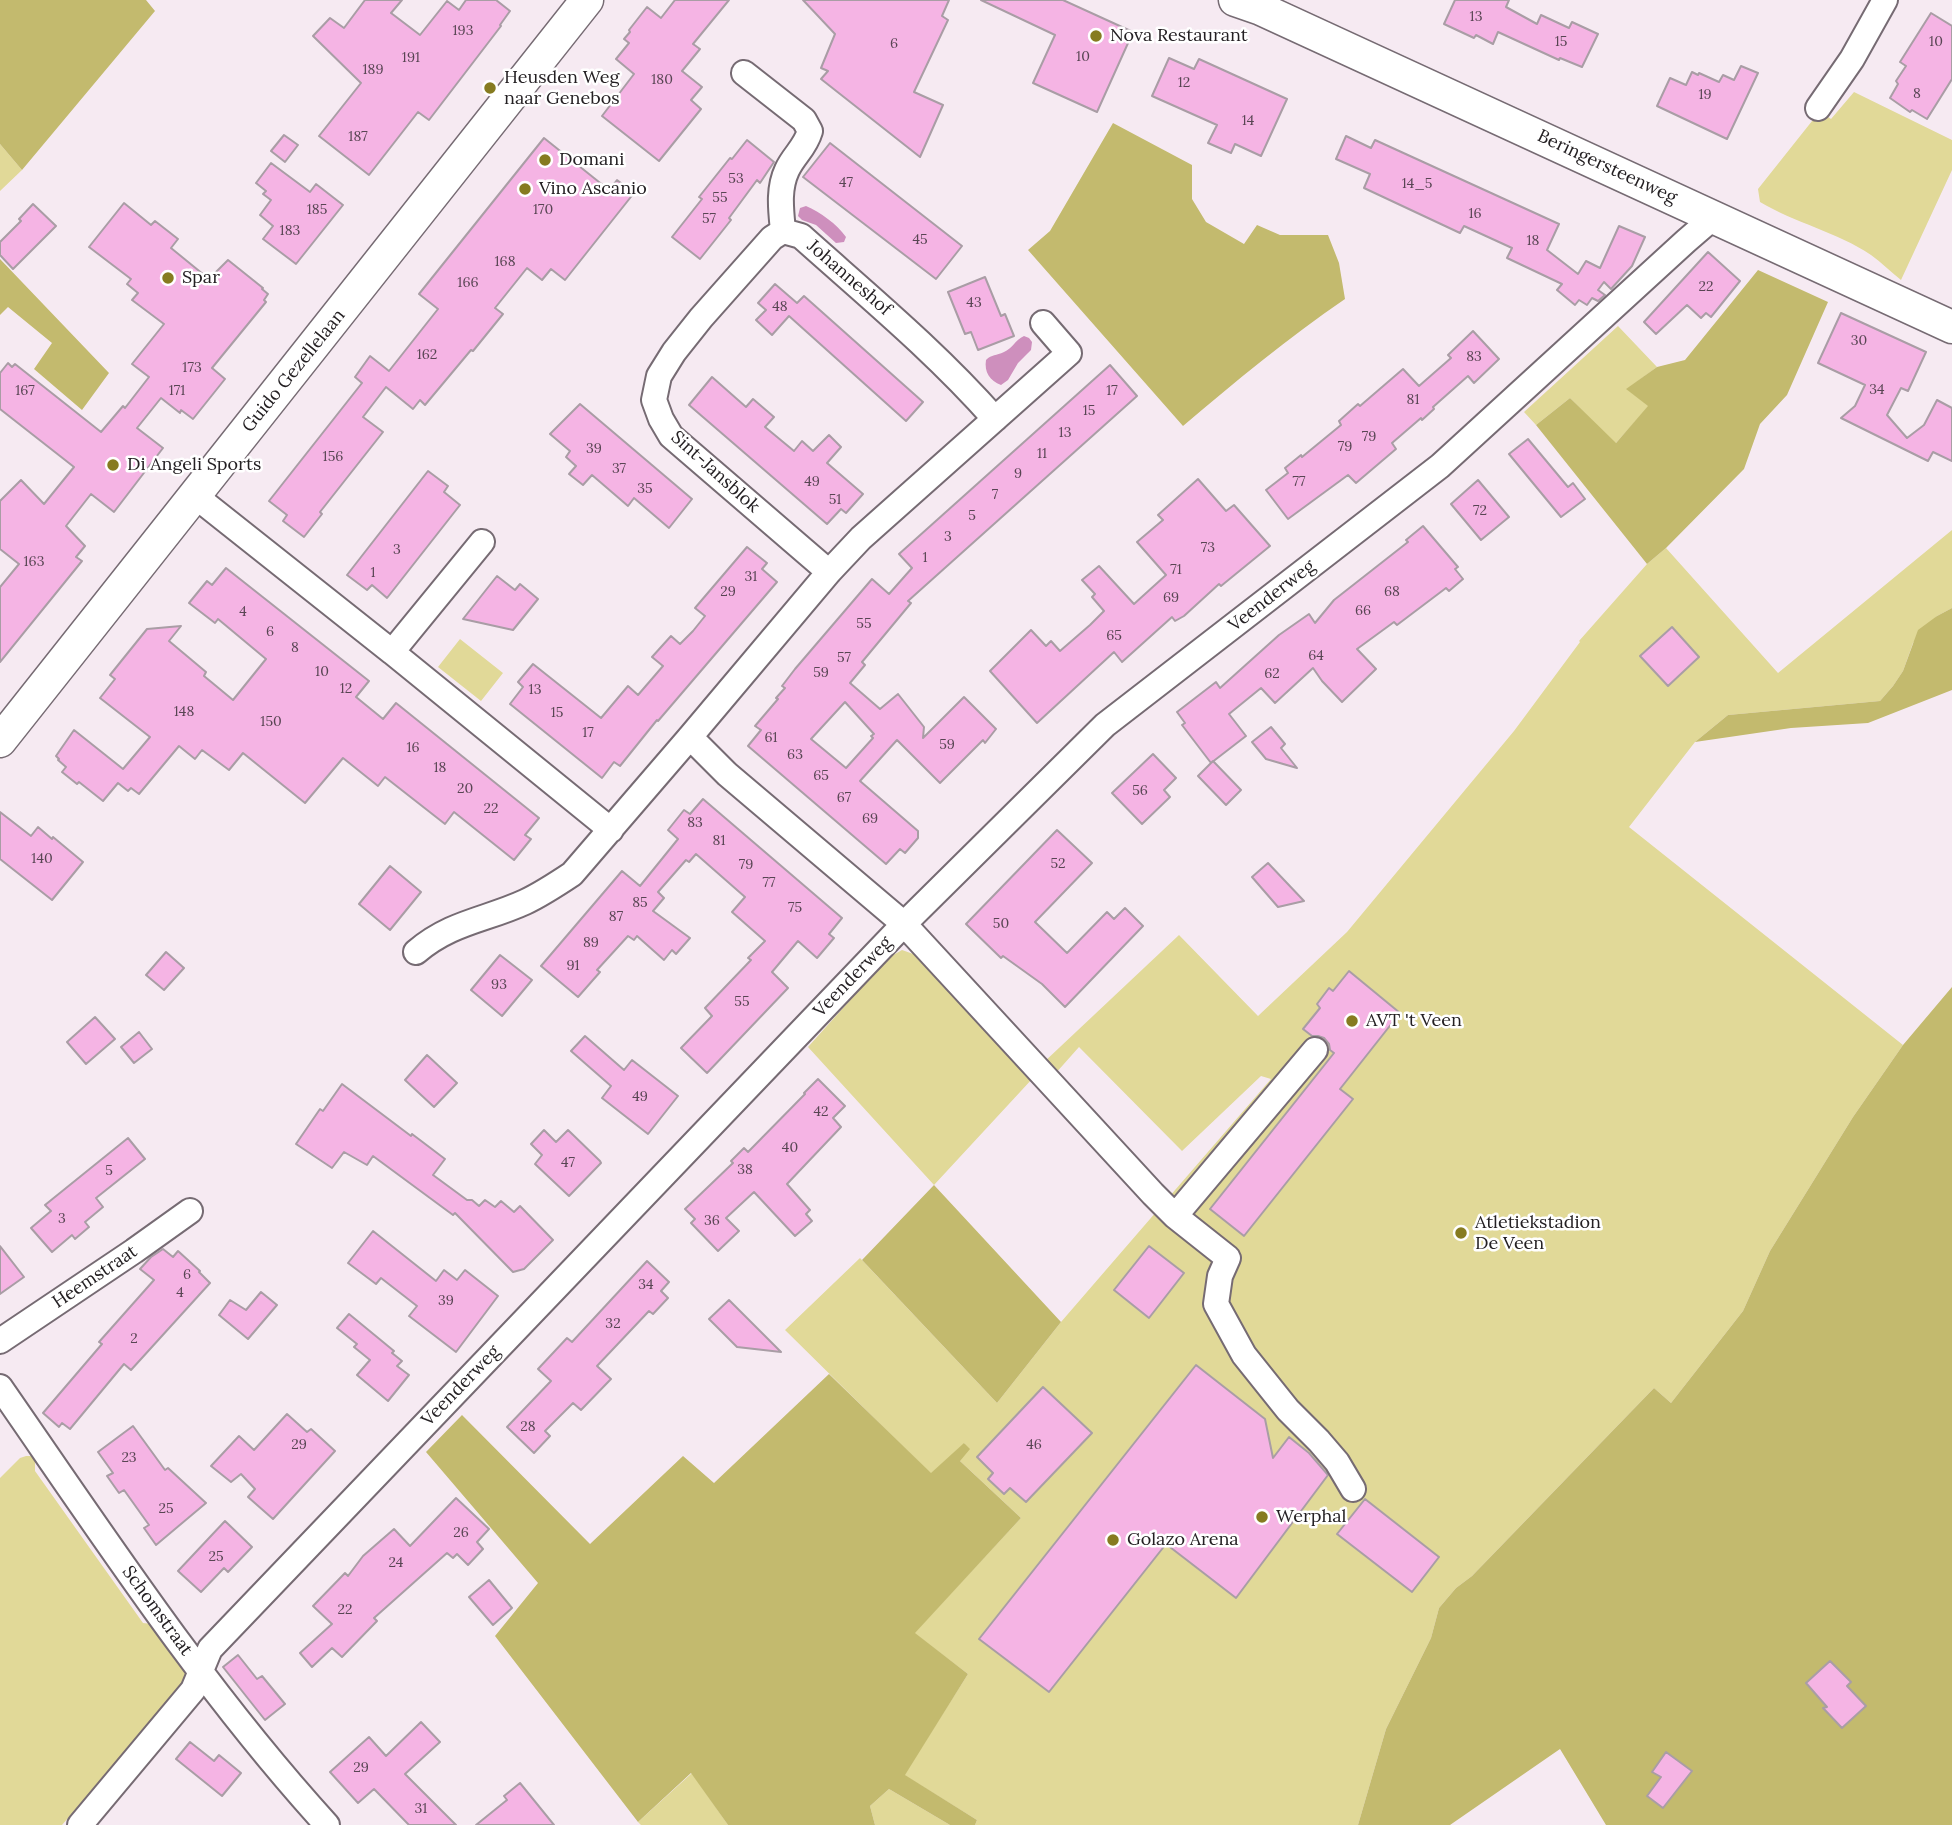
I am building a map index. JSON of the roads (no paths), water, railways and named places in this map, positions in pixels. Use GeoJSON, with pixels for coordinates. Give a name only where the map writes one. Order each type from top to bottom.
{"type":"FeatureCollection","features":[{"type":"Feature","properties":{"kind":"main road","name":"Guido Gezellelaan"},"geometry":{"type":"LineString","coordinates":[[0,741],[587,0]]}},
{"type":"Feature","properties":{"kind":"main road","name":"Beringersteenweg"},"geometry":{"type":"LineString","coordinates":[[1248,3],[1952,327]]}},
{"type":"Feature","properties":{"kind":"street"},"geometry":{"type":"LineString","coordinates":[[1818,108],[1853,58],[1885,0]]}},
{"type":"Feature","properties":{"kind":"street"},"geometry":{"type":"LineString","coordinates":[[744,73],[804,120],[810,131],[806,144],[788,168],[780,187],[783,231]]}},
{"type":"Feature","properties":{"kind":"street","name":"Veenderweg"},"geometry":{"type":"LineString","coordinates":[[80,1825],[193,1690],[210,1648],[904,924],[1105,725],[1440,466],[1715,216]]}},
{"type":"Feature","properties":{"kind":"street","name":"Sint-Jansblok"},"geometry":{"type":"LineString","coordinates":[[783,231],[772,238],[674,352],[659,376],[654,400],[671,436],[829,572]]}},
{"type":"Feature","properties":{"kind":"street","name":"Johanneshof"},"geometry":{"type":"LineString","coordinates":[[783,231],[801,236],[914,336],[995,419]]}},
{"type":"Feature","properties":{"kind":"street"},"geometry":{"type":"LineString","coordinates":[[416,952],[440,934],[523,903],[572,874],[861,538],[1069,353],[1043,323]]}},
{"type":"Feature","properties":{"kind":"street"},"geometry":{"type":"LineString","coordinates":[[194,495],[393,652],[611,830]]}},
{"type":"Feature","properties":{"kind":"street"},"geometry":{"type":"LineString","coordinates":[[393,652],[482,542]]}},
{"type":"Feature","properties":{"kind":"street"},"geometry":{"type":"LineString","coordinates":[[690,737],[727,774],[904,924],[1153,1194],[1175,1216],[1228,1258],[1220,1276],[1216,1304],[1244,1355],[1288,1410],[1337,1462],[1353,1489]]}},
{"type":"Feature","properties":{"kind":"street"},"geometry":{"type":"LineString","coordinates":[[1175,1216],[1315,1050]]}},
{"type":"Feature","properties":{"kind":"street","name":"Heemstraat"},"geometry":{"type":"LineString","coordinates":[[0,1341],[190,1211]]}},
{"type":"Feature","properties":{"kind":"street","name":"Schomstraat"},"geometry":{"type":"LineString","coordinates":[[0,1387],[200,1672],[282,1775],[327,1825]]}},
{"type":"Feature","properties":{"kind":"place","name":"Nova Restaurant"},"geometry":{"type":"Point","coordinates":[1096,36]}},
{"type":"Feature","properties":{"kind":"place","name":"Heusden Weg naar Genebos"},"geometry":{"type":"Point","coordinates":[490,88]}},
{"type":"Feature","properties":{"kind":"place","name":"Domani"},"geometry":{"type":"Point","coordinates":[545,160]}},
{"type":"Feature","properties":{"kind":"place","name":"Vino Ascanio"},"geometry":{"type":"Point","coordinates":[525,189]}},
{"type":"Feature","properties":{"kind":"place","name":"Spar"},"geometry":{"type":"Point","coordinates":[168,278]}},
{"type":"Feature","properties":{"kind":"place","name":"Di Angeli Sports"},"geometry":{"type":"Point","coordinates":[113,465]}},
{"type":"Feature","properties":{"kind":"place","name":"AVT 't Veen"},"geometry":{"type":"Point","coordinates":[1352,1021]}},
{"type":"Feature","properties":{"kind":"place","name":"Atletiekstadion De Veen"},"geometry":{"type":"Point","coordinates":[1461,1233]}},
{"type":"Feature","properties":{"kind":"place","name":"Werphal"},"geometry":{"type":"Point","coordinates":[1262,1517]}},
{"type":"Feature","properties":{"kind":"place","name":"Golazo Arena"},"geometry":{"type":"Point","coordinates":[1113,1540]}}]}
